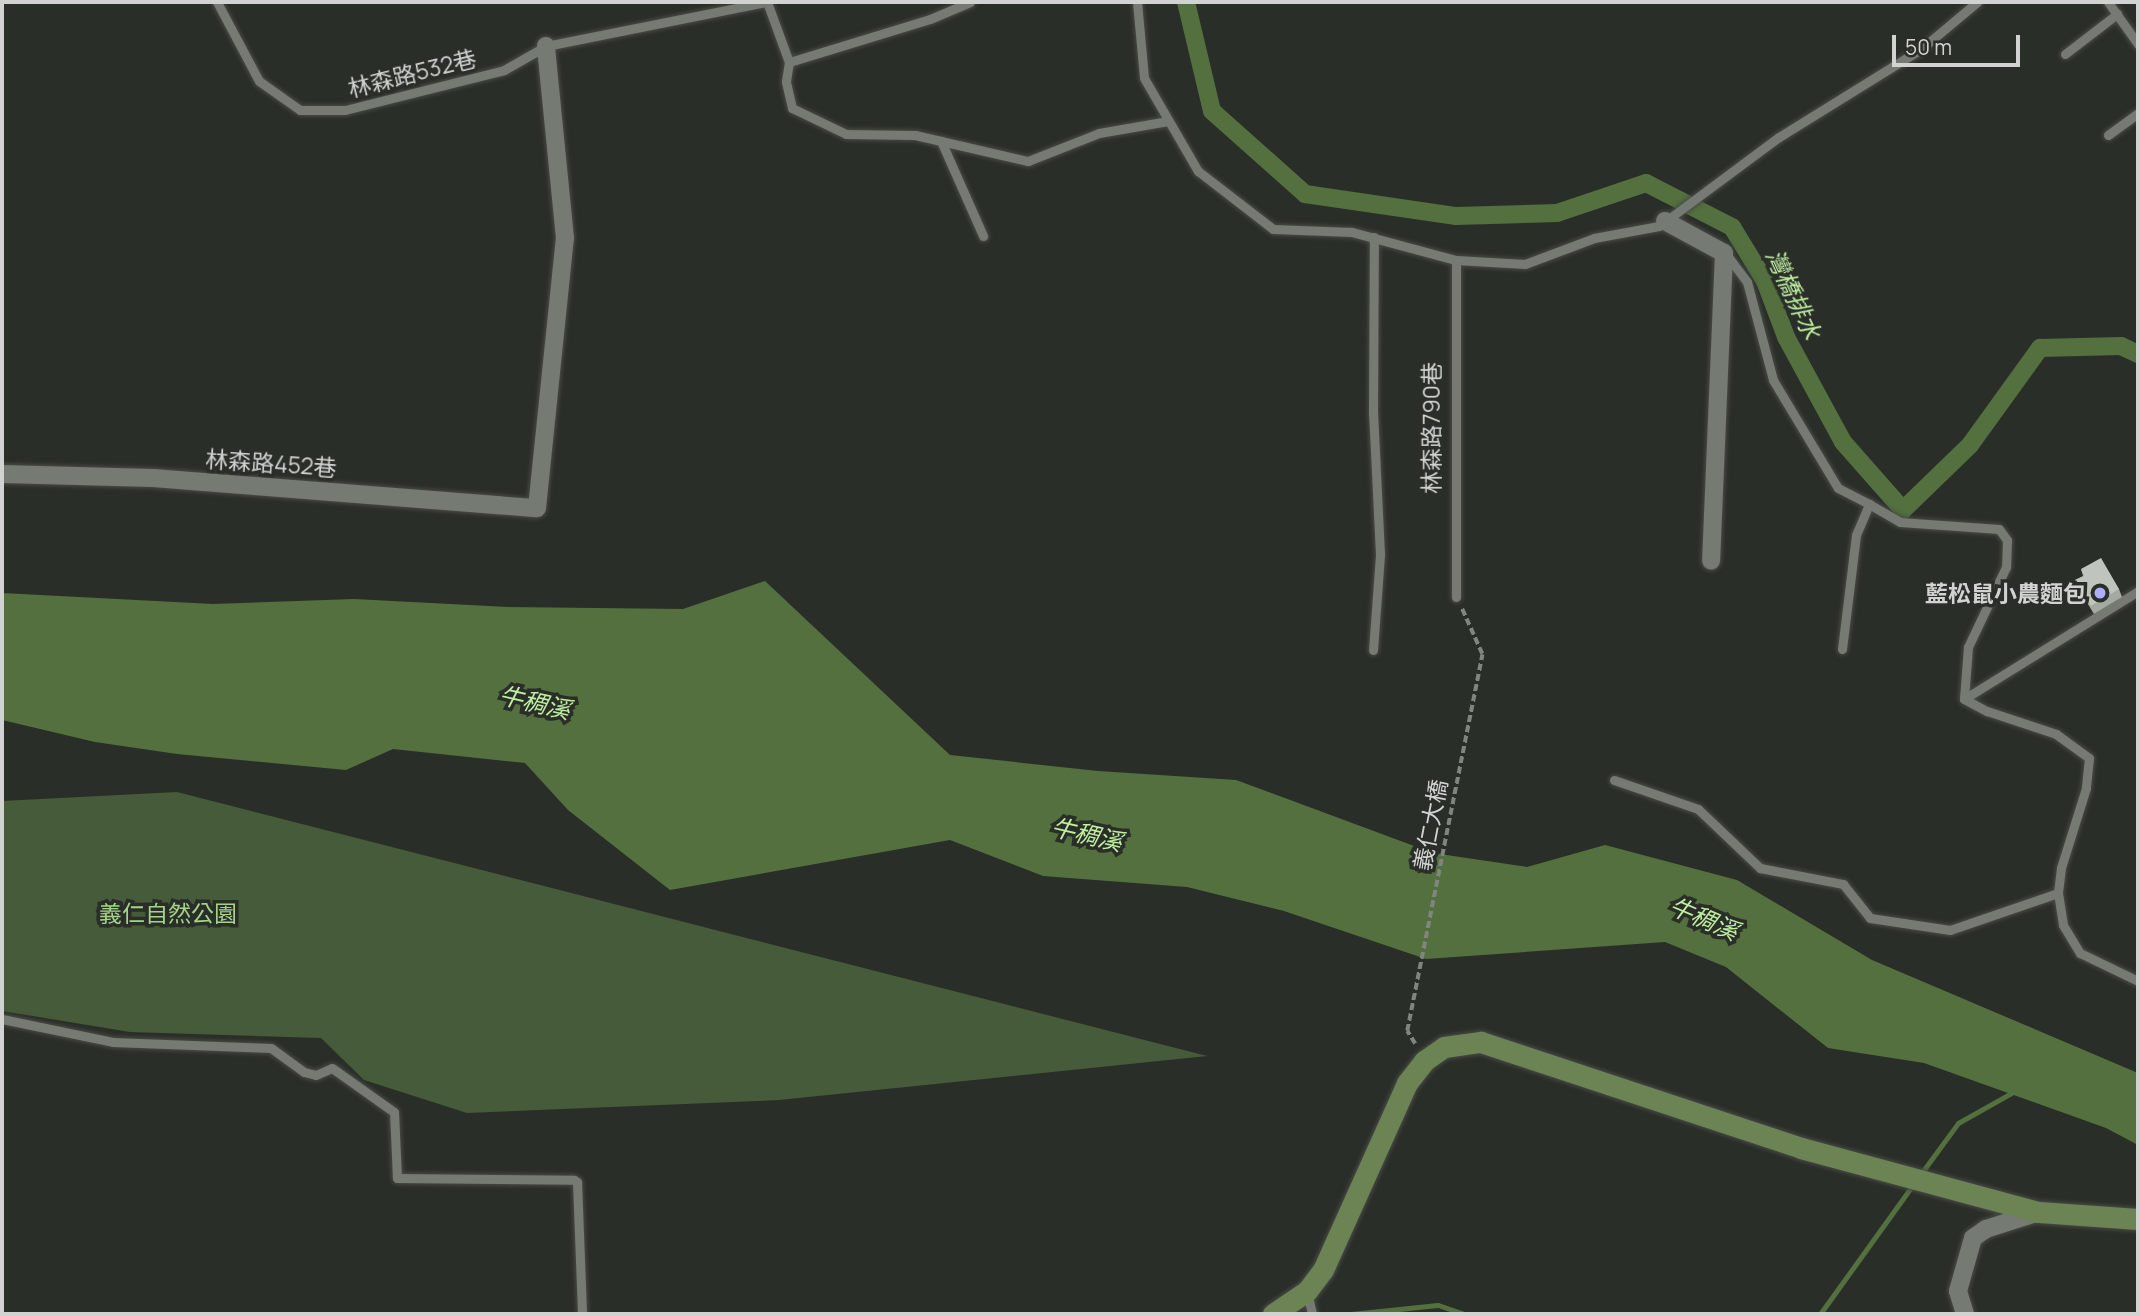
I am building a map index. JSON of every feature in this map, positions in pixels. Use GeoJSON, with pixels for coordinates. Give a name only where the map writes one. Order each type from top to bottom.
{"type":"FeatureCollection","features":[{"type":"Feature","properties":{"kind":"street","name":"林森路452巷"},"geometry":{"type":"LineString","coordinates":[[2,474],[153,478],[537,508],[565,237],[546,46]]}},
{"type":"Feature","properties":{"kind":"street"},"geometry":{"type":"LineString","coordinates":[[1665,221],[1724,253],[1711,561]]}},
{"type":"Feature","properties":{"kind":"street"},"geometry":{"type":"LineString","coordinates":[[1273,1314],[1307,1291],[1323,1270],[1407,1083],[1424,1061],[1444,1047],[1480,1042],[1801,1148],[2039,1212],[2138,1219]]}},
{"type":"Feature","properties":{"kind":"street"},"geometry":{"type":"LineString","coordinates":[[1965,1314],[1958,1291],[1973,1238],[1986,1229],[2039,1212]]}},
{"type":"Feature","properties":{"kind":"lane","name":"林森路532巷"},"geometry":{"type":"LineString","coordinates":[[217,2],[259,81],[300,110],[345,110],[504,70],[546,46],[767,2]]}},
{"type":"Feature","properties":{"kind":"lane"},"geometry":{"type":"LineString","coordinates":[[767,2],[789,62],[786,82],[792,108],[846,134],[915,135],[1028,161],[1099,133],[1168,121]]}},
{"type":"Feature","properties":{"kind":"lane"},"geometry":{"type":"LineString","coordinates":[[789,62],[930,19],[970,2]]}},
{"type":"Feature","properties":{"kind":"lane"},"geometry":{"type":"LineString","coordinates":[[1137,2],[1144,78],[1168,121],[1198,171],[1273,229],[1352,232],[1456,260],[1525,264],[1594,238],[1659,226],[1779,137],[1921,49],[1977,2]]}},
{"type":"Feature","properties":{"kind":"lane"},"geometry":{"type":"LineString","coordinates":[[2108,2],[2138,44]]}},
{"type":"Feature","properties":{"kind":"lane"},"geometry":{"type":"LineString","coordinates":[[2065,54],[2117,15]]}},
{"type":"Feature","properties":{"kind":"lane"},"geometry":{"type":"LineString","coordinates":[[2108,135],[2138,113]]}},
{"type":"Feature","properties":{"kind":"lane"},"geometry":{"type":"LineString","coordinates":[[941,141],[984,236]]}},
{"type":"Feature","properties":{"kind":"lane"},"geometry":{"type":"LineString","coordinates":[[1373,650],[1380,554],[1373,413],[1374,237]]}},
{"type":"Feature","properties":{"kind":"lane"},"geometry":{"type":"LineString","coordinates":[[1724,253],[1747,282],[1773,380],[1839,488],[1900,522],[1999,529],[2007,540],[2006,567],[1968,647],[1964,699]]}},
{"type":"Feature","properties":{"kind":"lane","name":"林森路790巷"},"geometry":{"type":"LineString","coordinates":[[1456,260],[1456,597]]}},
{"type":"Feature","properties":{"kind":"lane"},"geometry":{"type":"LineString","coordinates":[[1842,649],[1856,535],[1870,504]]}},
{"type":"Feature","properties":{"kind":"lane"},"geometry":{"type":"LineString","coordinates":[[1964,699],[2138,591]]}},
{"type":"Feature","properties":{"kind":"lane"},"geometry":{"type":"LineString","coordinates":[[1964,699],[1987,711],[2056,734],[2089,758],[2086,788],[2061,869],[2058,893],[2063,925],[2080,953],[2138,981]]}},
{"type":"Feature","properties":{"kind":"lane"},"geometry":{"type":"LineString","coordinates":[[1614,780],[1698,809],[1760,868],[1843,884],[1870,918],[1951,930],[2058,893]]}},
{"type":"Feature","properties":{"kind":"lane"},"geometry":{"type":"LineString","coordinates":[[2,1019],[113,1042],[271,1048],[303,1072],[316,1075],[332,1068],[394,1112],[397,1178],[574,1180],[577,1182],[582,1314]]}},
{"type":"Feature","properties":{"kind":"lane"},"geometry":{"type":"LineString","coordinates":[[1307,1291],[1312,1314]]}},
{"type":"Feature","properties":{"kind":"path","name":"義仁大橋"},"geometry":{"type":"LineString","coordinates":[[1424,1061],[1407,1031],[1482,654],[1456,597]]}},
{"type":"Feature","properties":{"kind":"green space","name":"義仁自然公園"},"geometry":{"type":"Polygon","coordinates":[[[177,792],[1207,1056],[779,1100],[467,1113],[364,1080],[321,1038],[130,1032],[2,1011],[2,801],[177,792]]]}},
{"type":"Feature","properties":{"kind":"water","name":"牛稠溪"},"geometry":{"type":"Polygon","coordinates":[[[765,581],[950,755],[1098,771],[1236,780],[1433,853],[1527,867],[1605,845],[1737,880],[1872,960],[2138,1073],[2138,1145],[2106,1128],[1924,1063],[1828,1048],[1726,967],[1665,942],[1426,959],[1284,911],[1187,887],[1043,876],[950,840],[670,890],[568,810],[525,763],[393,749],[346,770],[177,754],[95,742],[2,720],[2,593],[213,604],[354,599],[508,607],[683,609],[765,581]]]}},
{"type":"Feature","properties":{"kind":"building","name":"藍松鼠小農麵包"},"geometry":{"type":"Polygon","coordinates":[[[2101,558],[2119,589],[2091,606],[2075,580],[2084,576],[2081,569],[2101,558]]]}},
{"type":"Feature","properties":{"kind":"waterway","name":"灣橋排水"},"geometry":{"type":"LineString","coordinates":[[1186,2],[1212,111],[1305,194],[1456,216],[1557,213],[1646,183],[1732,227],[1765,281],[1786,337],[1843,442],[1903,510],[1970,445],[2040,348],[2121,346],[2138,354]]}},
{"type":"Feature","properties":{"kind":"waterway"},"geometry":{"type":"LineString","coordinates":[[1920,1175],[1958,1123],[2015,1091]]}},
{"type":"Feature","properties":{"kind":"waterway"},"geometry":{"type":"LineString","coordinates":[[1820,1314],[1914,1183]]}},
{"type":"Feature","properties":{"kind":"waterway"},"geometry":{"type":"LineString","coordinates":[[1351,1314],[1438,1305],[1464,1314]]}},
{"type":"Feature","properties":{"kind":"place","name":"藍松鼠小農麵包"},"geometry":{"type":"Point","coordinates":[2100,593]}}]}
